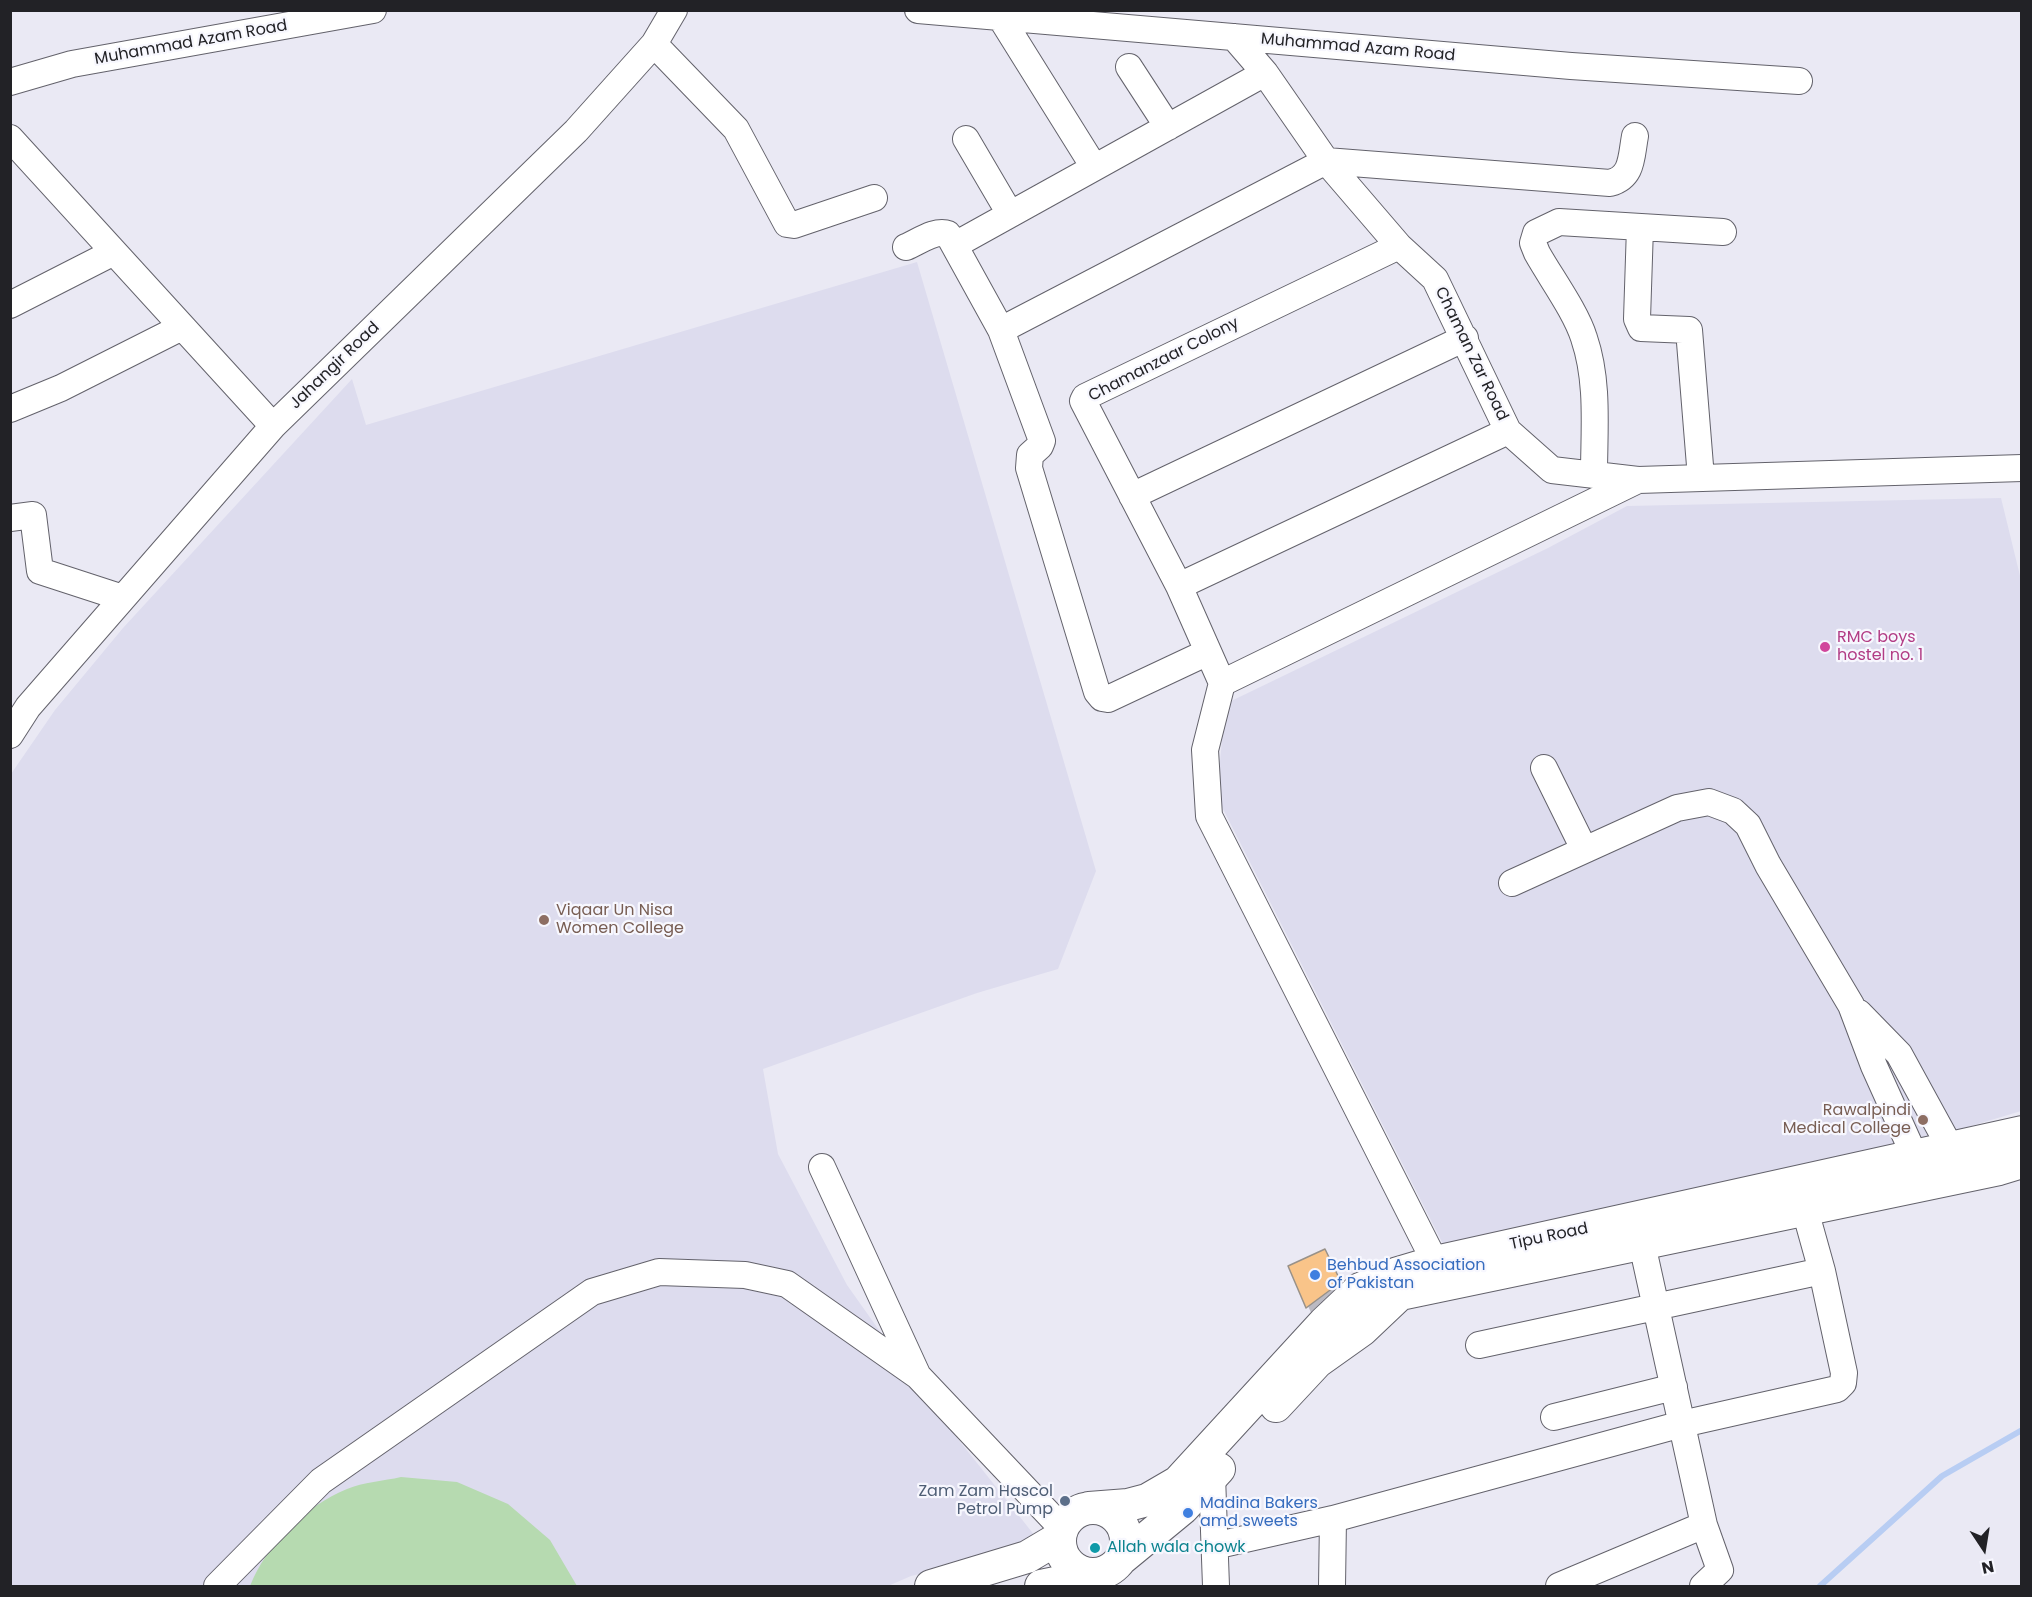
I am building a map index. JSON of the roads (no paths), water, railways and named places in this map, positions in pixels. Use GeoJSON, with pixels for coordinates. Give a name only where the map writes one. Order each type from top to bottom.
{"type":"FeatureCollection","features":[{"type":"Feature","properties":{"kind":"main road","name":"Tipu Road"},"geometry":{"type":"LineString","coordinates":[[1089,1508],[1128,1506],[1148,1500],[1178,1482],[1324,1323],[1360,1289],[1398,1273],[1435,1262],[2022,1132]]}},
{"type":"Feature","properties":{"kind":"main road"},"geometry":{"type":"LineString","coordinates":[[1041,1587],[1110,1566],[1184,1508],[1317,1362],[1362,1330],[1400,1294],[1999,1169],[2022,1162]]}},
{"type":"Feature","properties":{"kind":"main road"},"geometry":{"type":"LineString","coordinates":[[930,1587],[1027,1557],[1061,1533],[1073,1515],[1089,1508],[1104,1510],[1116,1517],[1125,1530],[1126,1545],[1110,1566],[1082,1572],[1066,1562],[1061,1550],[1061,1533]]}},
{"type":"Feature","properties":{"kind":"street","name":"Muhammad Azam Road"},"geometry":{"type":"LineString","coordinates":[[10,82],[72,64],[374,10]]}},
{"type":"Feature","properties":{"kind":"street","name":"Jahangir Road"},"geometry":{"type":"LineString","coordinates":[[10,735],[28,707],[273,426],[576,131],[654,44],[674,10]]}},
{"type":"Feature","properties":{"kind":"street","name":"Muhammad Azam Road"},"geometry":{"type":"LineString","coordinates":[[918,10],[1571,66],[1799,81]]}},
{"type":"Feature","properties":{"kind":"street"},"geometry":{"type":"LineString","coordinates":[[1001,18],[1094,168]]}},
{"type":"Feature","properties":{"kind":"street","name":"Chaman Zar Road"},"geometry":{"type":"LineString","coordinates":[[1234,37],[1265,74],[1326,160],[1399,246],[1435,279],[1509,431],[1552,470],[1638,480],[2022,468]]}},
{"type":"Feature","properties":{"kind":"street"},"geometry":{"type":"LineString","coordinates":[[654,44],[736,129],[787,224],[794,225],[874,198]]}},
{"type":"Feature","properties":{"kind":"street"},"geometry":{"type":"LineString","coordinates":[[1129,67],[1168,127]]}},
{"type":"Feature","properties":{"kind":"street"},"geometry":{"type":"LineString","coordinates":[[955,245],[1265,74]]}},
{"type":"Feature","properties":{"kind":"street"},"geometry":{"type":"LineString","coordinates":[[1001,330],[1326,160],[1610,183],[1622,180],[1628,173],[1635,136]]}},
{"type":"Feature","properties":{"kind":"street"},"geometry":{"type":"LineString","coordinates":[[10,138],[273,426]]}},
{"type":"Feature","properties":{"kind":"street"},"geometry":{"type":"LineString","coordinates":[[966,139],[1010,214]]}},
{"type":"Feature","properties":{"kind":"street"},"geometry":{"type":"LineString","coordinates":[[1594,475],[1595,404],[1584,336],[1533,243],[1536,233],[1559,222],[1723,232]]}},
{"type":"Feature","properties":{"kind":"street"},"geometry":{"type":"LineString","coordinates":[[1640,227],[1638,325],[1641,328],[1689,330],[1701,478]]}},
{"type":"Feature","properties":{"kind":"street"},"geometry":{"type":"LineString","coordinates":[[906,247],[943,232],[955,245],[1001,330],[1041,441],[1040,446],[1030,455],[1029,468],[1097,692],[1102,698],[1108,699],[1208,652]]}},
{"type":"Feature","properties":{"kind":"street","name":"Chamanzaar Colony"},"geometry":{"type":"LineString","coordinates":[[1222,683],[1179,586],[1084,406],[1084,397],[1399,246]]}},
{"type":"Feature","properties":{"kind":"street"},"geometry":{"type":"LineString","coordinates":[[10,305],[114,252]]}},
{"type":"Feature","properties":{"kind":"street"},"geometry":{"type":"LineString","coordinates":[[10,410],[61,388],[182,327]]}},
{"type":"Feature","properties":{"kind":"street"},"geometry":{"type":"LineString","coordinates":[[1132,496],[1465,338]]}},
{"type":"Feature","properties":{"kind":"street"},"geometry":{"type":"LineString","coordinates":[[1179,586],[1509,431]]}},
{"type":"Feature","properties":{"kind":"street"},"geometry":{"type":"LineString","coordinates":[[1435,1262],[1209,816],[1205,750],[1222,683],[1638,480]]}},
{"type":"Feature","properties":{"kind":"street"},"geometry":{"type":"LineString","coordinates":[[10,518],[33,515],[40,571],[123,598]]}},
{"type":"Feature","properties":{"kind":"street"},"geometry":{"type":"LineString","coordinates":[[1544,768],[1584,849]]}},
{"type":"Feature","properties":{"kind":"street"},"geometry":{"type":"LineString","coordinates":[[1512,883],[1677,808],[1696,802],[1709,802],[1733,811],[1748,825],[1768,865],[1851,1005],[1874,1066],[1915,1157]]}},
{"type":"Feature","properties":{"kind":"street"},"geometry":{"type":"LineString","coordinates":[[1851,1005],[1899,1054],[1951,1149]]}},
{"type":"Feature","properties":{"kind":"street"},"geometry":{"type":"LineString","coordinates":[[822,1167],[918,1376]]}},
{"type":"Feature","properties":{"kind":"street"},"geometry":{"type":"LineString","coordinates":[[1214,1546],[1333,1519],[1682,1424],[1837,1389],[1844,1383],[1822,1271],[1805,1210]]}},
{"type":"Feature","properties":{"kind":"street"},"geometry":{"type":"LineString","coordinates":[[1642,1244],[1716,1581]]}},
{"type":"Feature","properties":{"kind":"street"},"geometry":{"type":"LineString","coordinates":[[1479,1345],[1822,1271]]}},
{"type":"Feature","properties":{"kind":"street"},"geometry":{"type":"LineString","coordinates":[[217,1587],[321,1481],[592,1292],[659,1272],[745,1275],[787,1284],[918,1376],[1061,1533]]}},
{"type":"Feature","properties":{"kind":"street"},"geometry":{"type":"LineString","coordinates":[[1554,1417],[1674,1388]]}},
{"type":"Feature","properties":{"kind":"street"},"geometry":{"type":"LineString","coordinates":[[1212,1476],[1216,1587]]}},
{"type":"Feature","properties":{"kind":"street"},"geometry":{"type":"LineString","coordinates":[[1332,1587],[1333,1519]]}},
{"type":"Feature","properties":{"kind":"street"},"geometry":{"type":"LineString","coordinates":[[1569,1585],[1704,1525]]}},
{"type":"Feature","properties":{"kind":"waterway"},"geometry":{"type":"LineString","coordinates":[[1820,1586],[1942,1476],[2022,1430]]}},
{"type":"Feature","properties":{"kind":"place","name":"RMC boys hostel no. 1"},"geometry":{"type":"Point","coordinates":[1825,647]}},
{"type":"Feature","properties":{"kind":"place","name":"Viqaar Un Nisa Women College"},"geometry":{"type":"Point","coordinates":[544,920]}},
{"type":"Feature","properties":{"kind":"place","name":"Rawalpindi Medical College"},"geometry":{"type":"Point","coordinates":[1923,1120]}},
{"type":"Feature","properties":{"kind":"place","name":"Behbud Association of Pakistan"},"geometry":{"type":"Point","coordinates":[1315,1275]}},
{"type":"Feature","properties":{"kind":"place","name":"Zam Zam Hascol Petrol Pump"},"geometry":{"type":"Point","coordinates":[1065,1501]}},
{"type":"Feature","properties":{"kind":"place","name":"Madina Bakers amd sweets"},"geometry":{"type":"Point","coordinates":[1188,1513]}},
{"type":"Feature","properties":{"kind":"place","name":"Allah wala chowk"},"geometry":{"type":"Point","coordinates":[1095,1548]}}]}
